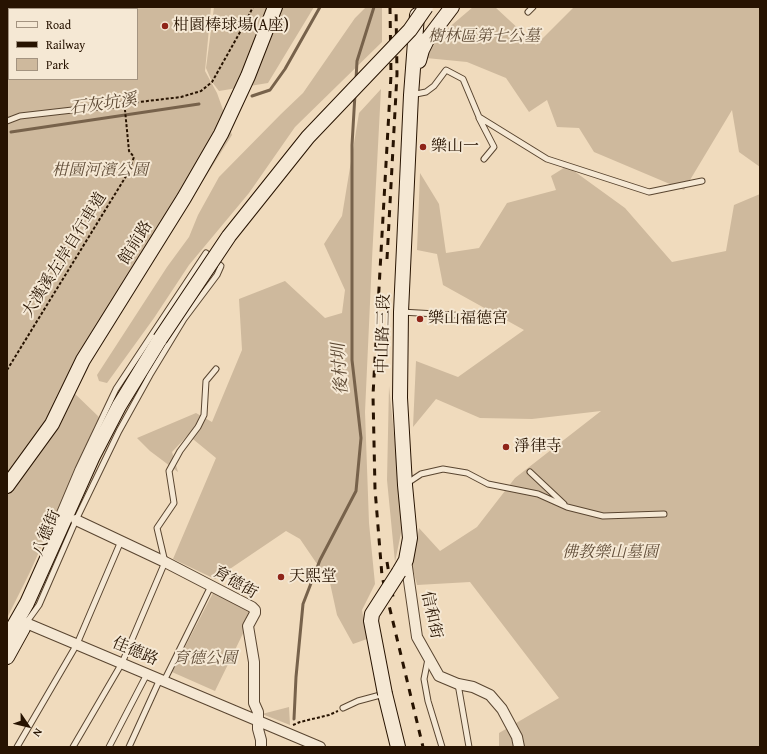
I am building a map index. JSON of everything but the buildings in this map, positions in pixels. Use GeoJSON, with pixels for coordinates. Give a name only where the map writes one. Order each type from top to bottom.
{"type":"FeatureCollection","features":[{"type":"Feature","properties":{"kind":"street","name":"館前路"},"geometry":{"type":"LineString","coordinates":[[9,481],[52,424],[83,360],[184,198],[221,134],[248,76],[275,7]]}},
{"type":"Feature","properties":{"kind":"street","name":"中山路三段"},"geometry":{"type":"LineString","coordinates":[[402,566],[410,538],[405,485],[400,398],[401,312],[411,95],[418,7]]}},
{"type":"Feature","properties":{"kind":"street","name":"八德街"},"geometry":{"type":"LineString","coordinates":[[7,638],[68,526],[119,406],[160,339],[229,236],[303,144],[406,35],[426,7]]}},
{"type":"Feature","properties":{"kind":"street","name":"中山路三段"},"geometry":{"type":"LineString","coordinates":[[411,95],[422,50],[427,40],[452,7]]}},
{"type":"Feature","properties":{"kind":"street"},"geometry":{"type":"LineString","coordinates":[[437,28],[461,7]]}},
{"type":"Feature","properties":{"kind":"street","name":"育德街"},"geometry":{"type":"LineString","coordinates":[[76,520],[165,562],[252,607],[255,613],[248,626],[254,662],[254,703],[258,712],[258,729],[261,747]]}},
{"type":"Feature","properties":{"kind":"street"},"geometry":{"type":"LineString","coordinates":[[398,747],[385,694],[371,621],[372,614],[402,566]]}},
{"type":"Feature","properties":{"kind":"street","name":"信和街"},"geometry":{"type":"LineString","coordinates":[[402,566],[417,637],[439,676],[458,684],[473,687],[490,695],[502,709],[517,737],[519,747]]}},
{"type":"Feature","properties":{"kind":"street","name":"八德街"},"geometry":{"type":"LineString","coordinates":[[7,657],[16,623]]}},
{"type":"Feature","properties":{"kind":"street","name":"佳德路"},"geometry":{"type":"LineString","coordinates":[[16,623],[77,644],[320,747]]}},
{"type":"Feature","properties":{"kind":"lane"},"geometry":{"type":"LineString","coordinates":[[528,12],[533,7]]}},
{"type":"Feature","properties":{"kind":"lane"},"geometry":{"type":"LineString","coordinates":[[411,95],[426,92],[434,86],[446,70],[463,79],[479,117],[494,147],[484,160]]}},
{"type":"Feature","properties":{"kind":"lane"},"geometry":{"type":"LineString","coordinates":[[7,121],[20,116],[125,104]]}},
{"type":"Feature","properties":{"kind":"lane"},"geometry":{"type":"LineString","coordinates":[[479,117],[547,159],[649,192],[702,181]]}},
{"type":"Feature","properties":{"kind":"lane"},"geometry":{"type":"LineString","coordinates":[[16,623],[39,605],[76,520],[119,431],[150,375],[184,319],[217,275],[221,266],[206,253],[116,389],[78,469],[58,518]]}},
{"type":"Feature","properties":{"kind":"lane"},"geometry":{"type":"LineString","coordinates":[[401,312],[454,315]]}},
{"type":"Feature","properties":{"kind":"lane"},"geometry":{"type":"LineString","coordinates":[[73,747],[122,663],[165,562],[157,528],[174,503],[169,471],[180,450],[198,427],[204,415],[206,381],[216,369]]}},
{"type":"Feature","properties":{"kind":"lane"},"geometry":{"type":"LineString","coordinates":[[405,485],[421,474],[444,469],[467,473],[488,484],[538,494],[566,507],[603,516],[664,514]]}},
{"type":"Feature","properties":{"kind":"lane"},"geometry":{"type":"LineString","coordinates":[[530,472],[566,507]]}},
{"type":"Feature","properties":{"kind":"lane"},"geometry":{"type":"LineString","coordinates":[[17,747],[77,644],[121,541]]}},
{"type":"Feature","properties":{"kind":"lane"},"geometry":{"type":"LineString","coordinates":[[129,747],[211,586]]}},
{"type":"Feature","properties":{"kind":"lane"},"geometry":{"type":"LineString","coordinates":[[16,623],[20,602]]}},
{"type":"Feature","properties":{"kind":"lane"},"geometry":{"type":"LineString","coordinates":[[429,658],[424,679],[428,701],[442,747]]}},
{"type":"Feature","properties":{"kind":"lane"},"geometry":{"type":"LineString","coordinates":[[110,747],[147,674]]}},
{"type":"Feature","properties":{"kind":"lane"},"geometry":{"type":"LineString","coordinates":[[458,684],[469,747]]}},
{"type":"Feature","properties":{"kind":"lane"},"geometry":{"type":"LineString","coordinates":[[343,708],[358,701],[385,694]]}},
{"type":"Feature","properties":{"kind":"path"},"geometry":{"type":"LineString","coordinates":[[125,104],[181,97],[202,91],[212,82],[253,7]]}},
{"type":"Feature","properties":{"kind":"path","name":"大漢溪左岸自行車道"},"geometry":{"type":"LineString","coordinates":[[7,370],[128,173],[134,157],[129,151],[125,104]]}},
{"type":"Feature","properties":{"kind":"path"},"geometry":{"type":"LineString","coordinates":[[280,730],[343,708]]}},
{"type":"Feature","properties":{"kind":"green space","name":"柑園河濱公園"},"geometry":{"type":"Polygon","coordinates":[[[7,7],[211,7],[205,71],[217,93],[232,135],[71,390],[99,417],[30,572],[7,618],[7,7]]]}},
{"type":"Feature","properties":{"kind":"green space"},"geometry":{"type":"Polygon","coordinates":[[[214,7],[314,7],[268,83],[219,91],[212,82],[206,68],[214,7]]]}},
{"type":"Feature","properties":{"kind":"green space"},"geometry":{"type":"Polygon","coordinates":[[[366,7],[382,7],[382,42],[295,127],[249,193],[189,265],[154,318],[107,383],[99,381],[97,375],[167,267],[189,237],[198,215],[219,177],[303,93],[355,18],[366,7]]]}},
{"type":"Feature","properties":{"kind":"green space","name":"樹林區第七公墓"},"geometry":{"type":"Polygon","coordinates":[[[473,7],[495,7],[536,45],[574,7],[760,7],[760,167],[739,152],[732,110],[684,190],[594,152],[579,128],[557,127],[547,100],[529,112],[506,78],[467,62],[426,58],[440,35],[473,7]]]}},
{"type":"Feature","properties":{"kind":"green space"},"geometry":{"type":"Polygon","coordinates":[[[381,89],[365,412],[369,523],[375,584],[362,610],[367,639],[353,644],[337,615],[330,583],[300,539],[286,531],[215,579],[173,559],[216,458],[188,435],[172,452],[178,472],[150,451],[137,438],[196,413],[212,422],[242,350],[239,299],[285,281],[325,318],[342,313],[345,290],[324,244],[342,216],[359,113],[381,89]]]}},
{"type":"Feature","properties":{"kind":"green space","name":"佛教樂山墓園"},"geometry":{"type":"Polygon","coordinates":[[[567,166],[625,208],[672,262],[726,251],[734,205],[760,194],[760,747],[499,747],[499,733],[559,698],[470,582],[417,585],[412,566],[419,528],[440,551],[477,527],[515,478],[601,411],[532,419],[480,418],[436,399],[413,427],[416,361],[458,377],[524,330],[443,285],[437,254],[417,250],[420,173],[439,204],[446,253],[479,248],[507,203],[556,190],[551,176],[567,166]]]}},
{"type":"Feature","properties":{"kind":"green space"},"geometry":{"type":"Polygon","coordinates":[[[389,386],[400,493],[401,533],[395,562],[387,480],[389,386]]]}},
{"type":"Feature","properties":{"kind":"green space","name":"育德公園"},"geometry":{"type":"Polygon","coordinates":[[[214,591],[250,609],[252,615],[215,691],[172,672],[214,591]]]}},
{"type":"Feature","properties":{"kind":"green space"},"geometry":{"type":"Polygon","coordinates":[[[289,707],[290,725],[262,714],[289,707]]]}},
{"type":"Feature","properties":{"kind":"waterway","name":"石灰坑溪"},"geometry":{"type":"LineString","coordinates":[[252,96],[270,90],[285,69],[320,7]]}},
{"type":"Feature","properties":{"kind":"waterway","name":"後村圳"},"geometry":{"type":"LineString","coordinates":[[356,80],[357,61],[374,7]]}},
{"type":"Feature","properties":{"kind":"waterway","name":"後村圳"},"geometry":{"type":"LineString","coordinates":[[294,719],[296,677],[303,604],[320,560],[356,491],[361,438],[352,360],[352,145],[355,94]]}},
{"type":"Feature","properties":{"kind":"waterway","name":"石灰坑溪"},"geometry":{"type":"LineString","coordinates":[[11,132],[199,104]]}},
{"type":"Feature","properties":{"kind":"railway"},"geometry":{"type":"LineString","coordinates":[[390,7],[391,75],[373,395],[375,489],[382,576],[423,747]]}},
{"type":"Feature","properties":{"kind":"railway"},"geometry":{"type":"LineString","coordinates":[[387,259],[397,74],[396,7]]}},
{"type":"Feature","properties":{"kind":"railway"},"geometry":{"type":"LineString","coordinates":[[387,562],[393,597]]}},
{"type":"Feature","properties":{"kind":"place","name":"柑園棒球場(A座)"},"geometry":{"type":"Point","coordinates":[165,26]}},
{"type":"Feature","properties":{"kind":"place","name":"樂山一"},"geometry":{"type":"Point","coordinates":[423,147]}},
{"type":"Feature","properties":{"kind":"place","name":"樂山福德宮"},"geometry":{"type":"Point","coordinates":[420,319]}},
{"type":"Feature","properties":{"kind":"place","name":"淨律寺"},"geometry":{"type":"Point","coordinates":[506,447]}},
{"type":"Feature","properties":{"kind":"place","name":"天熙堂"},"geometry":{"type":"Point","coordinates":[281,577]}}]}
